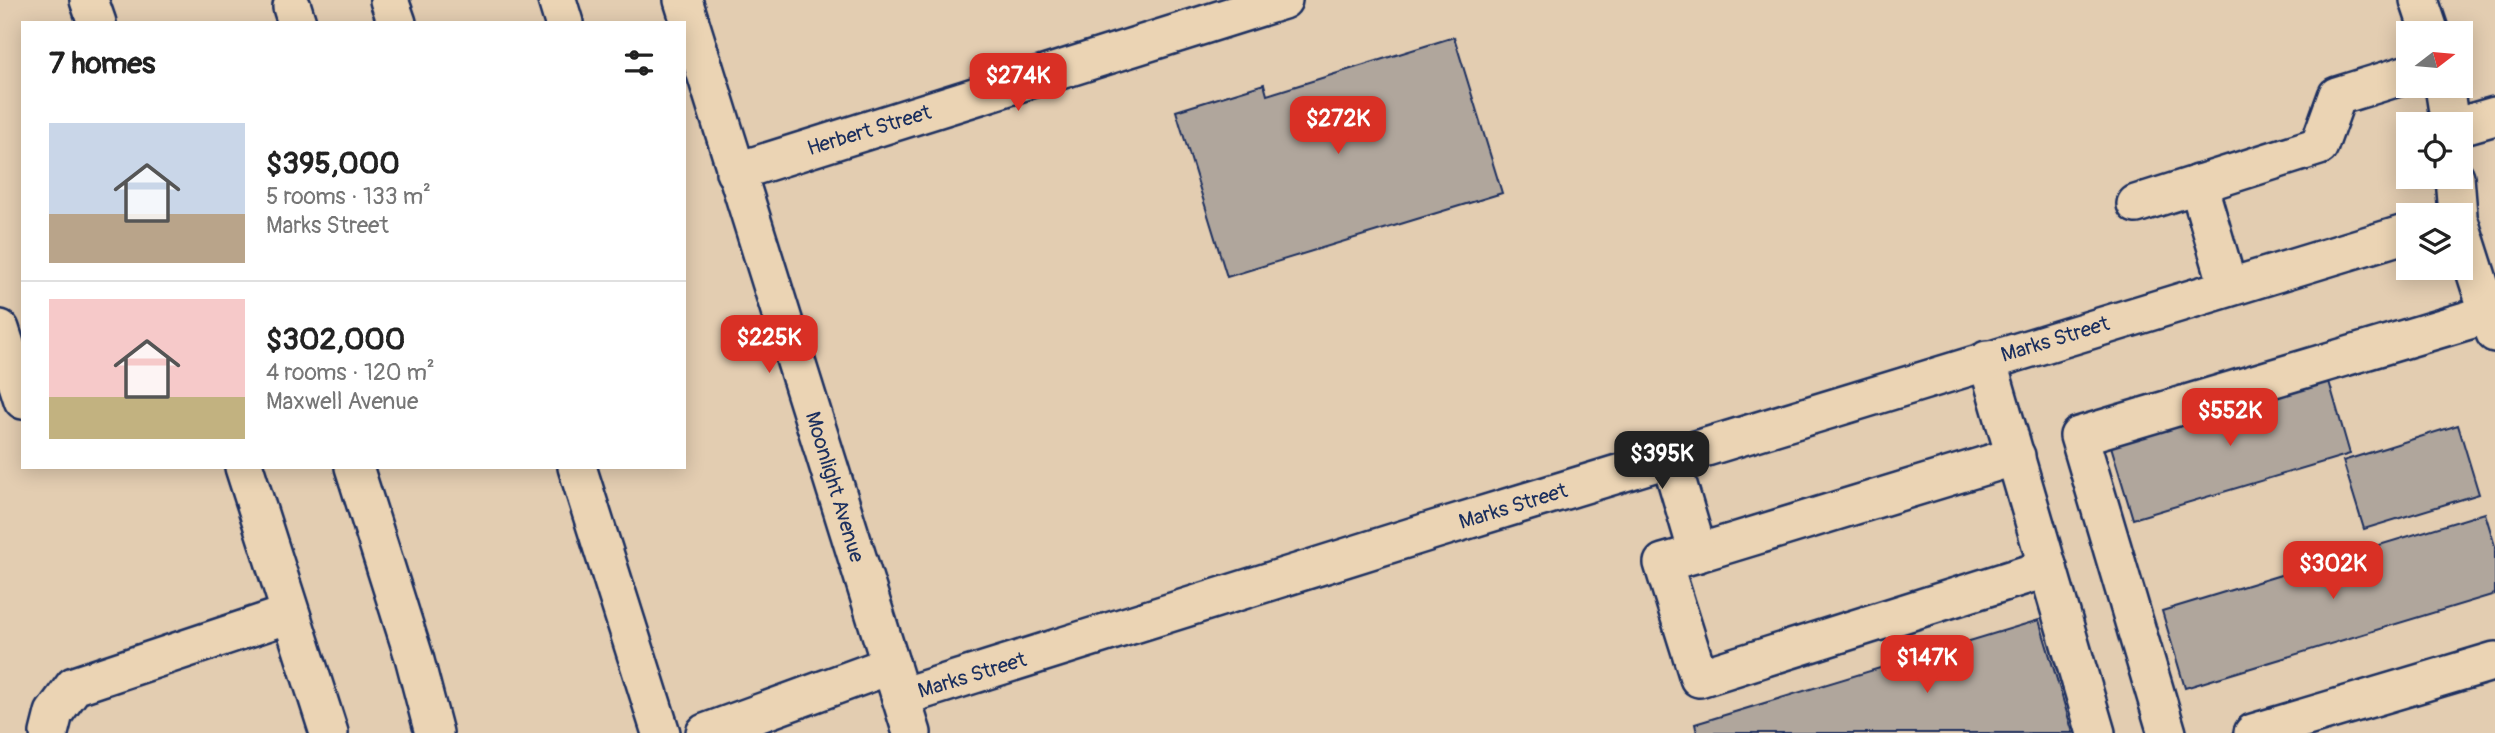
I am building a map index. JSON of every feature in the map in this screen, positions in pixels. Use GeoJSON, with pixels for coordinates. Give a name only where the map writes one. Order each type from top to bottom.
{"type":"FeatureCollection","features":[{"type":"Feature","properties":{"kind":"street"},"geometry":{"type":"LineString","coordinates":[[89,0],[96,21]]}},
{"type":"Feature","properties":{"kind":"street"},"geometry":{"type":"LineString","coordinates":[[390,0],[396,21]]}},
{"type":"Feature","properties":{"kind":"street"},"geometry":{"type":"LineString","coordinates":[[557,0],[563,21]]}},
{"type":"Feature","properties":{"kind":"street","name":"Moonlight Avenue"},"geometry":{"type":"LineString","coordinates":[[683,0],[912,733]]}},
{"type":"Feature","properties":{"kind":"street","name":"Herbert Street"},"geometry":{"type":"LineString","coordinates":[[736,172],[1283,0]]}},
{"type":"Feature","properties":{"kind":"street"},"geometry":{"type":"LineString","coordinates":[[2419,0],[2426,21]]}},
{"type":"Feature","properties":{"kind":"street"},"geometry":{"type":"LineString","coordinates":[[2136,204],[2319,146],[2337,96],[2396,79]]}},
{"type":"Feature","properties":{"kind":"street"},"geometry":{"type":"LineString","coordinates":[[2473,122],[2495,116]]}},
{"type":"Feature","properties":{"kind":"street"},"geometry":{"type":"LineString","coordinates":[[2198,184],[2228,286]]}},
{"type":"Feature","properties":{"kind":"street","name":"Marks Street"},"geometry":{"type":"LineString","coordinates":[[705,733],[789,719],[896,681],[1670,458],[2396,237]]}},
{"type":"Feature","properties":{"kind":"street"},"geometry":{"type":"LineString","coordinates":[[2167,733],[2079,436],[2492,323],[2473,264]]}},
{"type":"Feature","properties":{"kind":"street"},"geometry":{"type":"LineString","coordinates":[[0,329],[21,394]]}},
{"type":"Feature","properties":{"kind":"street"},"geometry":{"type":"LineString","coordinates":[[1987,360],[2096,733]]}},
{"type":"Feature","properties":{"kind":"street"},"geometry":{"type":"LineString","coordinates":[[2016,456],[1663,563],[1699,678],[2048,568]]}},
{"type":"Feature","properties":{"kind":"street"},"geometry":{"type":"LineString","coordinates":[[1670,458],[1698,553]]}},
{"type":"Feature","properties":{"kind":"street"},"geometry":{"type":"LineString","coordinates":[[245,469],[329,733]]}},
{"type":"Feature","properties":{"kind":"street"},"geometry":{"type":"LineString","coordinates":[[355,469],[414,657],[434,733]]}},
{"type":"Feature","properties":{"kind":"street"},"geometry":{"type":"LineString","coordinates":[[578,469],[661,733]]}},
{"type":"Feature","properties":{"kind":"street"},"geometry":{"type":"LineString","coordinates":[[49,733],[54,713],[74,686],[290,614]]}},
{"type":"Feature","properties":{"kind":"street"},"geometry":{"type":"LineString","coordinates":[[2253,733],[2495,661]]}},
{"type":"Feature","properties":{"kind":"building"},"geometry":{"type":"Polygon","coordinates":[[[1454,37],[1502,193],[1227,277],[1176,111],[1264,84],[1267,95],[1454,37]]]}},
{"type":"Feature","properties":{"kind":"building"},"geometry":{"type":"Polygon","coordinates":[[[2328,378],[2350,454],[2133,519],[2110,443],[2328,378]]]}},
{"type":"Feature","properties":{"kind":"building"},"geometry":{"type":"Polygon","coordinates":[[[2458,425],[2479,494],[2364,529],[2343,461],[2458,425]]]}},
{"type":"Feature","properties":{"kind":"building"},"geometry":{"type":"Polygon","coordinates":[[[2485,513],[2495,546],[2495,594],[2185,688],[2162,611],[2485,513]]]}},
{"type":"Feature","properties":{"kind":"building"},"geometry":{"type":"Polygon","coordinates":[[[2039,620],[2073,733],[1697,733],[1695,724],[2039,620]]]}}]}
